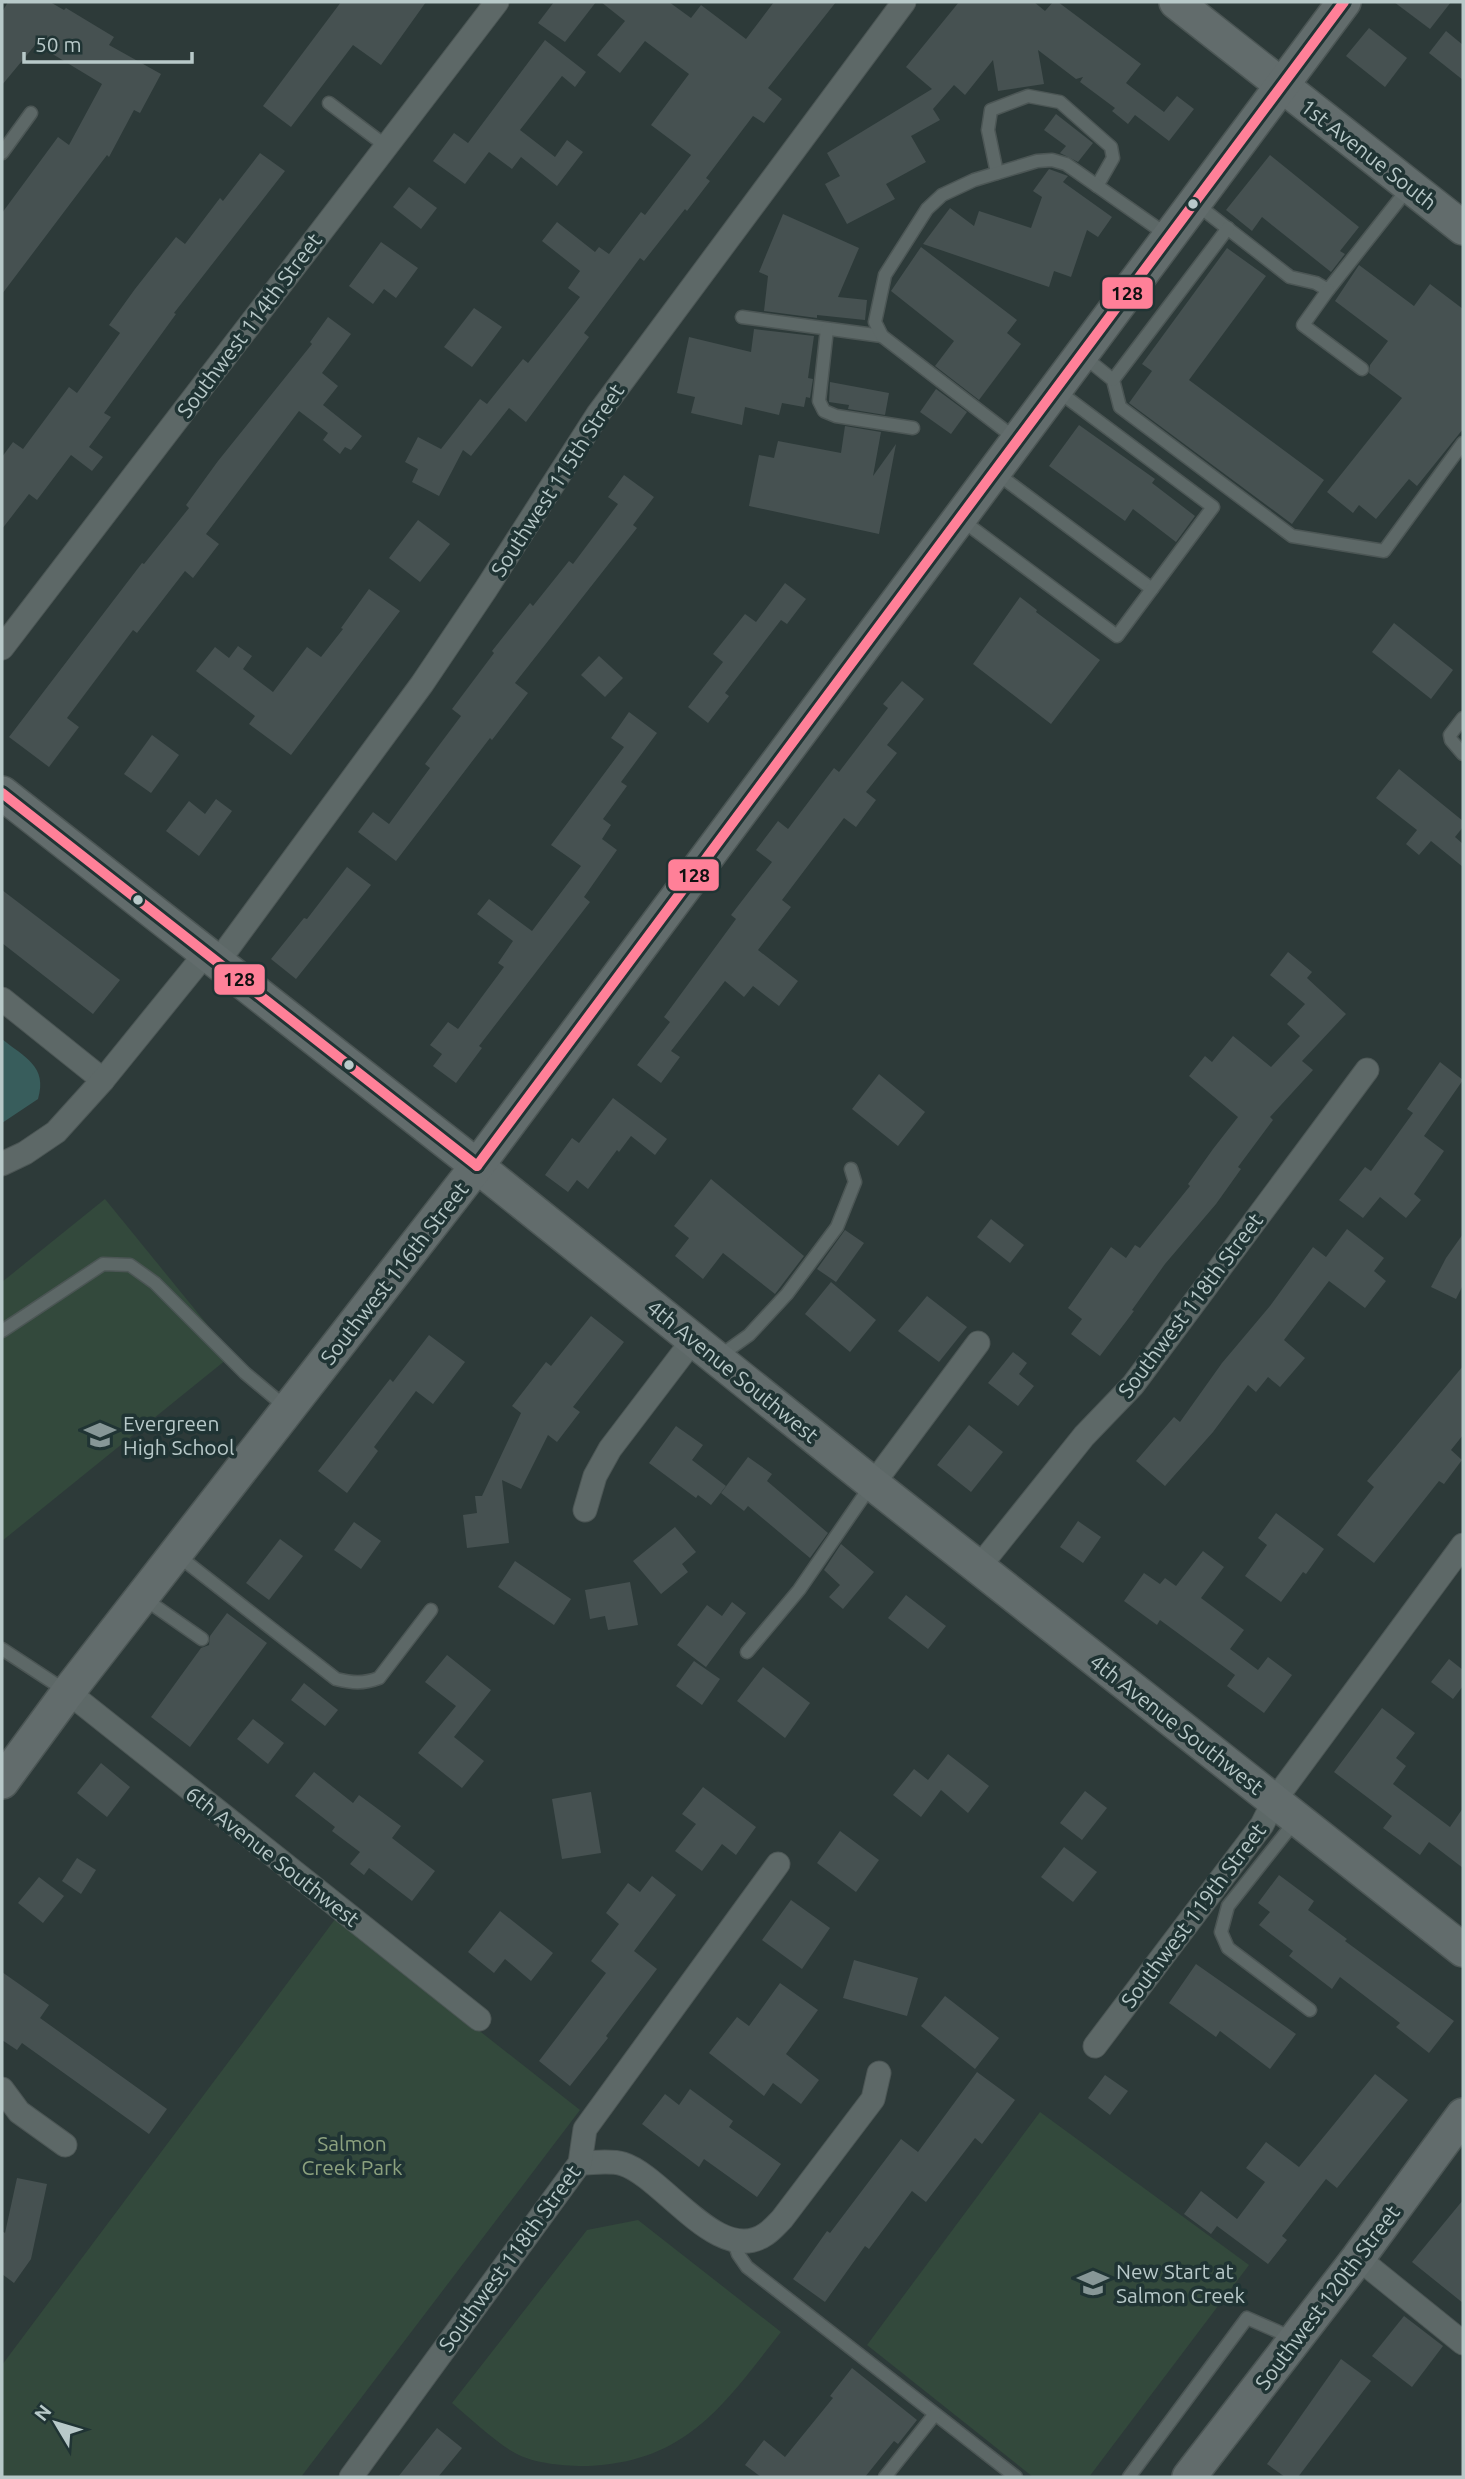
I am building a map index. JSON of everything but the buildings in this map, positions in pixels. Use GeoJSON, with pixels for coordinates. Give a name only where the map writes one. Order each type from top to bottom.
{"type":"FeatureCollection","features":[{"type":"Feature","properties":{"kind":"street","name":"Southwest 114th Street"},"geometry":{"type":"LineString","coordinates":[[2,648],[497,2]]}},
{"type":"Feature","properties":{"kind":"street","name":"Southwest 115th Street"},"geometry":{"type":"LineString","coordinates":[[2,1164],[25,1153],[56,1132],[212,958],[422,684],[598,414],[904,2]]}},
{"type":"Feature","properties":{"kind":"street","name":"1st Avenue South"},"geometry":{"type":"LineString","coordinates":[[1176,2],[1463,228]]}},
{"type":"Feature","properties":{"kind":"street","name":"Southwest 116th Street"},"geometry":{"type":"LineString","coordinates":[[2,1782],[68,1692],[477,1166],[1280,84],[1344,2]]}},
{"type":"Feature","properties":{"kind":"street","name":"4th Avenue Southwest"},"geometry":{"type":"LineString","coordinates":[[2,793],[477,1166],[873,1484],[1463,1950]]}},
{"type":"Feature","properties":{"kind":"street"},"geometry":{"type":"LineString","coordinates":[[2,999],[103,1080]]}},
{"type":"Feature","properties":{"kind":"street","name":"Southwest 118th Street"},"geometry":{"type":"LineString","coordinates":[[979,1567],[1084,1436],[1133,1385],[1367,1070]]}},
{"type":"Feature","properties":{"kind":"street"},"geometry":{"type":"LineString","coordinates":[[873,1484],[978,1343]]}},
{"type":"Feature","properties":{"kind":"street"},"geometry":{"type":"LineString","coordinates":[[585,1510],[595,1476],[610,1449],[705,1349]]}},
{"type":"Feature","properties":{"kind":"street","name":"Southwest 119th Street"},"geometry":{"type":"LineString","coordinates":[[1095,2046],[1262,1825],[1285,1810],[1463,1545]]}},
{"type":"Feature","properties":{"kind":"street","name":"6th Avenue Southwest"},"geometry":{"type":"LineString","coordinates":[[68,1692],[479,2019]]}},
{"type":"Feature","properties":{"kind":"street","name":"Southwest 118th Street"},"geometry":{"type":"LineString","coordinates":[[351,2477],[580,2163],[585,2129],[778,1864]]}},
{"type":"Feature","properties":{"kind":"street"},"geometry":{"type":"LineString","coordinates":[[580,2163],[624,2164],[640,2173],[719,2236],[744,2242],[765,2235],[782,2219],[873,2099],[879,2073]]}},
{"type":"Feature","properties":{"kind":"street"},"geometry":{"type":"LineString","coordinates":[[2,2089],[19,2112],[65,2145]]}},
{"type":"Feature","properties":{"kind":"street","name":"Southwest 120th Street"},"geometry":{"type":"LineString","coordinates":[[1189,2477],[1358,2258],[1463,2115]]}},
{"type":"Feature","properties":{"kind":"street"},"geometry":{"type":"LineString","coordinates":[[1358,2258],[1463,2343]]}},
{"type":"Feature","properties":{"kind":"lane"},"geometry":{"type":"LineString","coordinates":[[997,173],[988,130],[992,110],[1028,96],[1060,102],[1111,147],[1113,158],[1097,186]]}},
{"type":"Feature","properties":{"kind":"lane"},"geometry":{"type":"LineString","coordinates":[[329,103],[386,146]]}},
{"type":"Feature","properties":{"kind":"lane"},"geometry":{"type":"LineString","coordinates":[[2,153],[31,113]]}},
{"type":"Feature","properties":{"kind":"lane"},"geometry":{"type":"LineString","coordinates":[[1016,439],[882,337],[875,322],[885,275],[927,209],[942,195],[974,180],[1037,161],[1052,160],[1066,164],[1168,236]]}},
{"type":"Feature","properties":{"kind":"lane"},"geometry":{"type":"LineString","coordinates":[[1362,369],[1303,325],[1410,186]]}},
{"type":"Feature","properties":{"kind":"lane"},"geometry":{"type":"LineString","coordinates":[[1194,201],[1290,277],[1316,283],[1328,290]]}},
{"type":"Feature","properties":{"kind":"lane"},"geometry":{"type":"LineString","coordinates":[[1113,380],[1228,228]]}},
{"type":"Feature","properties":{"kind":"lane"},"geometry":{"type":"LineString","coordinates":[[742,317],[882,337]]}},
{"type":"Feature","properties":{"kind":"lane"},"geometry":{"type":"LineString","coordinates":[[827,328],[819,401],[824,411],[836,416],[913,429]]}},
{"type":"Feature","properties":{"kind":"lane"},"geometry":{"type":"LineString","coordinates":[[1080,354],[1113,380],[1120,407],[1292,536],[1384,551],[1463,443]]}},
{"type":"Feature","properties":{"kind":"lane"},"geometry":{"type":"LineString","coordinates":[[959,518],[1117,636],[1213,507],[1054,388]]}},
{"type":"Feature","properties":{"kind":"lane"},"geometry":{"type":"LineString","coordinates":[[993,471],[1152,589]]}},
{"type":"Feature","properties":{"kind":"lane"},"geometry":{"type":"LineString","coordinates":[[1463,718],[1450,735],[1463,754]]}},
{"type":"Feature","properties":{"kind":"lane"},"geometry":{"type":"LineString","coordinates":[[705,1349],[749,1335],[788,1294],[837,1227],[855,1182],[851,1169]]}},
{"type":"Feature","properties":{"kind":"lane"},"geometry":{"type":"LineString","coordinates":[[2,1331],[103,1264],[130,1265],[155,1283],[245,1373],[288,1409]]}},
{"type":"Feature","properties":{"kind":"lane"},"geometry":{"type":"LineString","coordinates":[[747,1652],[799,1590],[873,1484]]}},
{"type":"Feature","properties":{"kind":"lane"},"geometry":{"type":"LineString","coordinates":[[176,1553],[336,1679],[354,1683],[379,1678],[431,1610]]}},
{"type":"Feature","properties":{"kind":"lane"},"geometry":{"type":"LineString","coordinates":[[142,1597],[202,1639]]}},
{"type":"Feature","properties":{"kind":"lane"},"geometry":{"type":"LineString","coordinates":[[2,1648],[68,1692]]}},
{"type":"Feature","properties":{"kind":"lane"},"geometry":{"type":"LineString","coordinates":[[1285,1810],[1228,1906],[1221,1932],[1228,1948],[1310,2010]]}},
{"type":"Feature","properties":{"kind":"lane"},"geometry":{"type":"LineString","coordinates":[[733,2239],[738,2254],[747,2267],[1016,2477]]}},
{"type":"Feature","properties":{"kind":"lane"},"geometry":{"type":"LineString","coordinates":[[1129,2477],[1247,2318],[1296,2339]]}},
{"type":"Feature","properties":{"kind":"lane"},"geometry":{"type":"LineString","coordinates":[[885,2477],[935,2414]]}},
{"type":"Feature","properties":{"kind":"green space"},"geometry":{"type":"Polygon","coordinates":[[[105,1199],[232,1355],[2,1541],[2,1282],[105,1199]]]}},
{"type":"Feature","properties":{"kind":"green space","name":"Salmon Creek Park"},"geometry":{"type":"Polygon","coordinates":[[[336,1918],[580,2110],[301,2477],[2,2477],[2,2365],[336,1918]]]}},
{"type":"Feature","properties":{"kind":"green space"},"geometry":{"type":"Polygon","coordinates":[[[1040,2112],[1249,2265],[1089,2477],[1033,2477],[867,2345],[1040,2112]]]}},
{"type":"Feature","properties":{"kind":"green space"},"geometry":{"type":"Polygon","coordinates":[[[638,2220],[781,2332],[722,2405],[678,2441],[652,2453],[623,2462],[588,2466],[541,2462],[515,2453],[452,2403],[587,2230],[638,2220]]]}},
{"type":"Feature","properties":{"kind":"water"},"geometry":{"type":"Polygon","coordinates":[[[2,1039],[32,1063],[40,1078],[40,1088],[38,1099],[2,1123],[2,1039]]]}},
{"type":"Feature","properties":{"kind":"transit line","name":"128"},"geometry":{"type":"LineString","coordinates":[[477,1166],[1344,2]]}},
{"type":"Feature","properties":{"kind":"transit line","name":"128"},"geometry":{"type":"LineString","coordinates":[[2,793],[477,1166]]}},
{"type":"Feature","properties":{"kind":"place","name":"Evergreen High School"},"geometry":{"type":"Point","coordinates":[100,1435]}},
{"type":"Feature","properties":{"kind":"place","name":"New Start at Salmon Creek"},"geometry":{"type":"Point","coordinates":[1093,2283]}}]}
